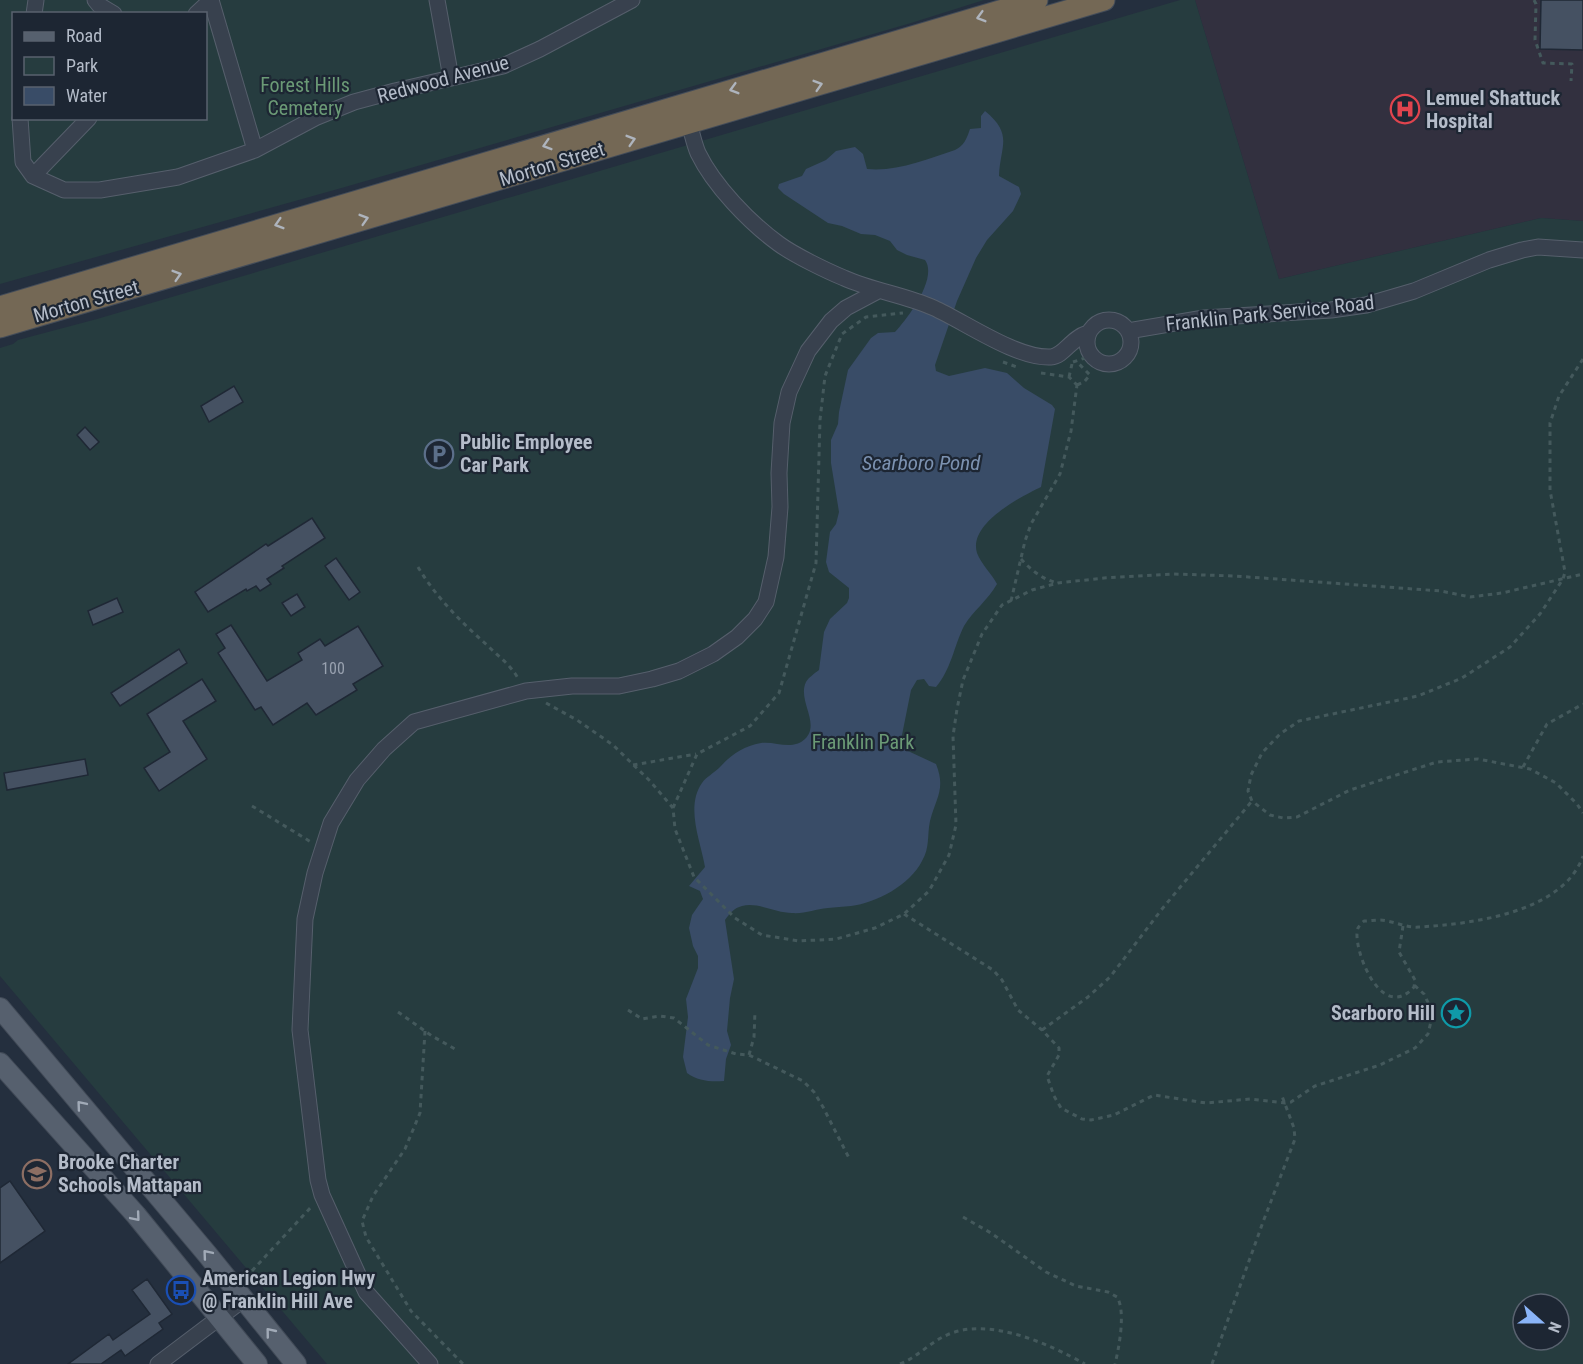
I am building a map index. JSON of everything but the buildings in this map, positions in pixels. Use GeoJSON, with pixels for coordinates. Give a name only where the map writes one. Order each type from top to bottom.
{"type":"FeatureCollection","features":[{"type":"Feature","properties":{"kind":"highway","name":"Morton Street"},"geometry":{"type":"LineString","coordinates":[[0,307],[1038,0]]}},
{"type":"Feature","properties":{"kind":"highway","name":"Morton Street"},"geometry":{"type":"LineString","coordinates":[[0,327],[1104,0]]}},
{"type":"Feature","properties":{"kind":"main road"},"geometry":{"type":"LineString","coordinates":[[0,1008],[296,1364]]}},
{"type":"Feature","properties":{"kind":"main road"},"geometry":{"type":"LineString","coordinates":[[0,1063],[136,1215],[257,1364]]}},
{"type":"Feature","properties":{"kind":"street"},"geometry":{"type":"LineString","coordinates":[[95,0],[111,12]]}},
{"type":"Feature","properties":{"kind":"street"},"geometry":{"type":"LineString","coordinates":[[198,12],[211,0],[255,150]]}},
{"type":"Feature","properties":{"kind":"street"},"geometry":{"type":"LineString","coordinates":[[437,0],[451,78]]}},
{"type":"Feature","properties":{"kind":"street","name":"Redwood Avenue"},"geometry":{"type":"LineString","coordinates":[[33,176],[64,190],[100,190],[178,177],[255,150],[317,117],[354,102],[504,66],[632,0]]}},
{"type":"Feature","properties":{"kind":"street"},"geometry":{"type":"LineString","coordinates":[[20,120],[23,162],[33,176],[87,120]]}},
{"type":"Feature","properties":{"kind":"street"},"geometry":{"type":"LineString","coordinates":[[689,123],[697,151],[708,171],[741,210],[780,245],[843,278],[878,291],[908,297],[957,319],[1001,343],[1029,354],[1057,356],[1077,337],[1088,333],[1096,323],[1109,319],[1121,323],[1128,331],[1131,347],[1123,360],[1109,365],[1091,356],[1087,348],[1088,333]]}},
{"type":"Feature","properties":{"kind":"street","name":"Franklin Park Service Road"},"geometry":{"type":"LineString","coordinates":[[1128,331],[1204,318],[1331,310],[1366,305],[1414,291],[1489,260],[1522,250],[1538,247],[1583,250]]}},
{"type":"Feature","properties":{"kind":"street"},"geometry":{"type":"LineString","coordinates":[[430,1364],[366,1292],[322,1195],[318,1180],[300,1030],[305,919],[331,823],[357,780],[384,749],[414,722],[526,691],[572,686],[619,686],[679,671],[713,654],[737,637],[755,619],[766,602],[776,557],[782,423],[789,392],[808,351],[831,321],[846,308],[878,291]]}},
{"type":"Feature","properties":{"kind":"street"},"geometry":{"type":"LineString","coordinates":[[159,1364],[244,1299]]}},
{"type":"Feature","properties":{"kind":"path"},"geometry":{"type":"LineString","coordinates":[[1534,0],[1536,4],[1535,40],[1543,63],[1572,64],[1571,81]]}},
{"type":"Feature","properties":{"kind":"path"},"geometry":{"type":"LineString","coordinates":[[633,765],[697,754],[750,726],[779,693],[816,563],[820,420],[825,376],[842,334],[866,317],[909,314]]}},
{"type":"Feature","properties":{"kind":"path"},"geometry":{"type":"LineString","coordinates":[[1077,385],[1084,382],[1090,375],[1077,362],[1091,356]]}},
{"type":"Feature","properties":{"kind":"path"},"geometry":{"type":"LineString","coordinates":[[1583,359],[1560,396],[1550,423],[1550,490],[1565,572],[1563,579],[1540,614],[1510,647],[1462,678],[1418,696],[1299,721],[1280,734],[1262,753],[1251,775],[1248,791],[1252,801],[1270,815],[1283,818],[1297,817],[1350,790],[1437,762],[1478,759],[1523,766],[1556,783],[1583,813]]}},
{"type":"Feature","properties":{"kind":"path"},"geometry":{"type":"LineString","coordinates":[[1072,362],[1069,377],[1077,385]]}},
{"type":"Feature","properties":{"kind":"path"},"geometry":{"type":"LineString","coordinates":[[1011,601],[1031,524],[1060,474],[1071,431],[1077,385]]}},
{"type":"Feature","properties":{"kind":"path"},"geometry":{"type":"LineString","coordinates":[[1021,560],[1046,580],[1058,584]]}},
{"type":"Feature","properties":{"kind":"path"},"geometry":{"type":"LineString","coordinates":[[418,567],[428,583],[487,645],[506,661],[526,691],[577,720],[613,745],[650,781],[673,808]]}},
{"type":"Feature","properties":{"kind":"path"},"geometry":{"type":"LineString","coordinates":[[697,754],[673,808],[675,830],[694,878],[735,918],[762,935],[799,941],[836,939],[875,928],[904,915],[929,891],[949,855],[956,825],[953,736],[963,680],[982,634],[1002,605],[1032,590],[1104,578],[1194,574],[1441,591],[1470,597],[1502,593],[1583,574]]}},
{"type":"Feature","properties":{"kind":"path"},"geometry":{"type":"LineString","coordinates":[[1523,766],[1547,724],[1583,704]]}},
{"type":"Feature","properties":{"kind":"path"},"geometry":{"type":"LineString","coordinates":[[1042,1030],[1088,997],[1110,977],[1162,909],[1252,801]]}},
{"type":"Feature","properties":{"kind":"path"},"geometry":{"type":"LineString","coordinates":[[252,806],[323,849]]}},
{"type":"Feature","properties":{"kind":"path"},"geometry":{"type":"LineString","coordinates":[[1404,926],[1399,952],[1414,980],[1414,985],[1404,997],[1395,998],[1379,991],[1364,962],[1357,936],[1358,927],[1364,921],[1385,920],[1404,926],[1419,927],[1480,920],[1535,904],[1547,898],[1571,877],[1583,856]]}},
{"type":"Feature","properties":{"kind":"path"},"geometry":{"type":"LineString","coordinates":[[904,915],[993,970],[1002,980],[1018,1010],[1059,1048],[1059,1055],[1047,1076],[1061,1108],[1082,1119],[1091,1120],[1114,1115],[1154,1095],[1206,1103],[1250,1099],[1291,1102],[1315,1086],[1380,1065],[1415,1048],[1422,1042],[1431,1024],[1433,1013],[1430,1002],[1414,985]]}},
{"type":"Feature","properties":{"kind":"path"},"geometry":{"type":"LineString","coordinates":[[628,1010],[642,1019],[664,1016],[674,1018],[708,1045],[749,1055],[795,1076],[809,1086],[823,1107],[849,1158]]}},
{"type":"Feature","properties":{"kind":"path"},"geometry":{"type":"LineString","coordinates":[[749,1055],[754,1037],[755,1011]]}},
{"type":"Feature","properties":{"kind":"path"},"geometry":{"type":"LineString","coordinates":[[399,1012],[455,1049]]}},
{"type":"Feature","properties":{"kind":"path"},"geometry":{"type":"LineString","coordinates":[[425,1031],[420,1113],[405,1149],[373,1196],[362,1221],[366,1238],[411,1311],[463,1364]]}},
{"type":"Feature","properties":{"kind":"path"},"geometry":{"type":"LineString","coordinates":[[1212,1364],[1295,1140],[1294,1128],[1282,1096]]}},
{"type":"Feature","properties":{"kind":"path"},"geometry":{"type":"LineString","coordinates":[[250,1273],[322,1195]]}},
{"type":"Feature","properties":{"kind":"path"},"geometry":{"type":"LineString","coordinates":[[963,1217],[991,1233],[1046,1272],[1076,1286],[1108,1292],[1117,1297],[1121,1307],[1120,1332],[1114,1364]]}},
{"type":"Feature","properties":{"kind":"path"},"geometry":{"type":"LineString","coordinates":[[900,1364],[915,1357],[940,1338],[969,1329],[1026,1337],[1084,1364]]}},
{"type":"Feature","properties":{"kind":"shaded area","name":"Lemuel Shattuck Hospital"},"geometry":{"type":"Polygon","coordinates":[[[1195,0],[1583,0],[1583,221],[1541,218],[1279,279],[1195,0]]]}},
{"type":"Feature","properties":{"kind":"green space","name":"Forest Hills Cemetery"},"geometry":{"type":"Polygon","coordinates":[[[0,0],[984,0],[911,23],[0,284],[0,0]]]}},
{"type":"Feature","properties":{"kind":"green space","name":"Franklin Park"},"geometry":{"type":"Polygon","coordinates":[[[1180,0],[1195,0],[1279,279],[1541,218],[1583,221],[1583,1364],[327,1364],[0,976],[0,348],[18,340],[97,319],[1180,0]]]}},
{"type":"Feature","properties":{"kind":"water","name":"Scarboro Pond"},"geometry":{"type":"Polygon","coordinates":[[[985,111],[1000,127],[1002,134],[1003,149],[999,176],[1019,187],[1021,194],[1013,211],[987,240],[976,258],[957,301],[935,365],[936,371],[949,376],[985,368],[1007,373],[1024,388],[1052,405],[1055,409],[1041,487],[998,513],[980,532],[976,542],[977,553],[997,584],[964,626],[949,666],[936,687],[929,686],[924,679],[917,680],[911,690],[901,740],[908,751],[936,764],[940,780],[939,793],[930,821],[926,851],[917,870],[901,885],[881,897],[861,904],[797,913],[748,905],[732,911],[725,920],[734,979],[727,1031],[731,1045],[726,1059],[724,1081],[700,1079],[687,1073],[683,1057],[688,1017],[686,999],[698,968],[698,956],[689,928],[692,915],[703,899],[700,891],[689,886],[705,867],[694,814],[697,792],[706,779],[743,749],[761,743],[789,745],[800,743],[809,733],[811,726],[804,696],[806,682],[819,670],[824,632],[830,619],[847,603],[849,598],[849,588],[829,572],[826,562],[830,532],[836,524],[839,512],[831,463],[831,440],[838,424],[848,370],[871,338],[878,333],[895,332],[901,326],[920,298],[928,277],[925,260],[897,250],[890,241],[875,235],[861,234],[828,223],[784,194],[778,188],[779,184],[802,176],[806,169],[826,160],[836,151],[855,147],[863,154],[867,169],[889,169],[955,150],[963,144],[970,129],[981,128],[981,116],[985,111]]]}},
{"type":"Feature","properties":{"kind":"place","name":"Lemuel Shattuck Hospital"},"geometry":{"type":"Point","coordinates":[1405,109]}},
{"type":"Feature","properties":{"kind":"place","name":"Public Employee Car Park"},"geometry":{"type":"Point","coordinates":[439,454]}},
{"type":"Feature","properties":{"kind":"place","name":"Scarboro Hill"},"geometry":{"type":"Point","coordinates":[1456,1013]}},
{"type":"Feature","properties":{"kind":"place","name":"Brooke Charter Schools Mattapan"},"geometry":{"type":"Point","coordinates":[37,1174]}},
{"type":"Feature","properties":{"kind":"place","name":"American Legion Hwy @ Franklin Hill Ave"},"geometry":{"type":"Point","coordinates":[181,1290]}}]}
